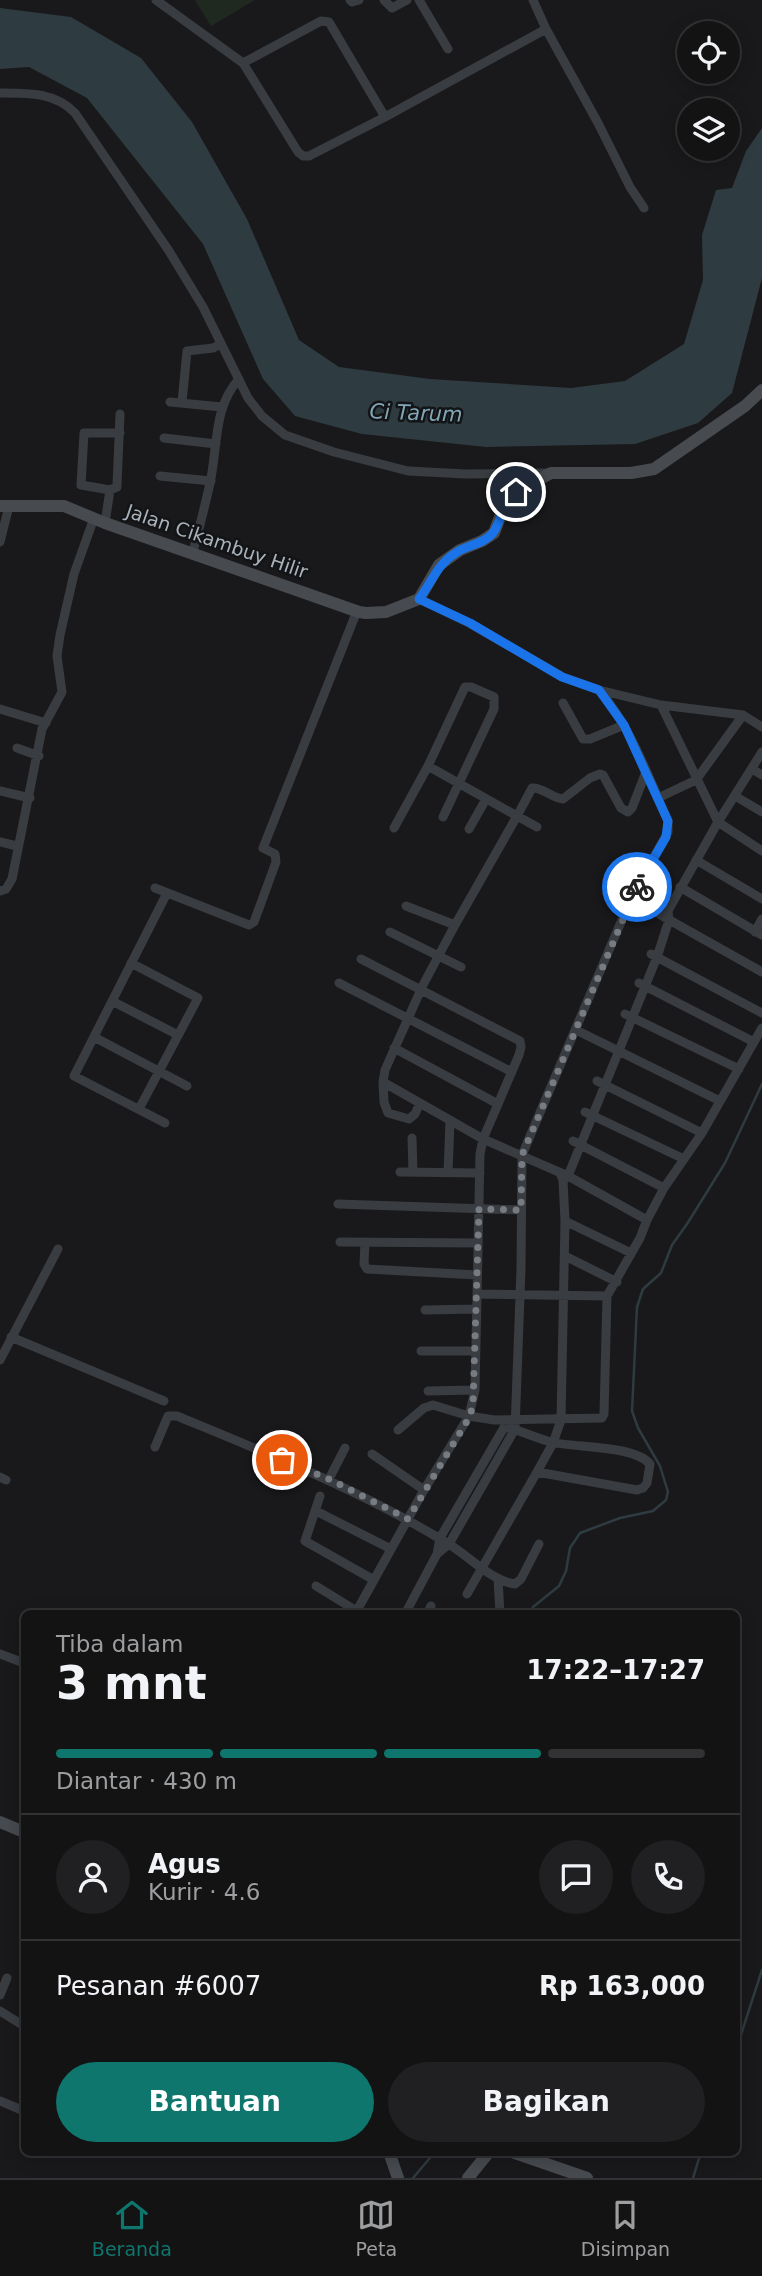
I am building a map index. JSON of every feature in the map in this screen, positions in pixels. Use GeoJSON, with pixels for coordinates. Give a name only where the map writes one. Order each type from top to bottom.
{"type":"FeatureCollection","features":[{"type":"Feature","properties":{"kind":"street"},"geometry":{"type":"LineString","coordinates":[[156,0],[243,63],[303,156],[309,156],[385,117],[546,29]]}},
{"type":"Feature","properties":{"kind":"street"},"geometry":{"type":"LineString","coordinates":[[350,0],[359,0]]}},
{"type":"Feature","properties":{"kind":"street"},"geometry":{"type":"LineString","coordinates":[[384,0],[392,8],[407,0]]}},
{"type":"Feature","properties":{"kind":"street"},"geometry":{"type":"LineString","coordinates":[[419,0],[448,49]]}},
{"type":"Feature","properties":{"kind":"street"},"geometry":{"type":"LineString","coordinates":[[533,0],[630,187],[644,208]]}},
{"type":"Feature","properties":{"kind":"street"},"geometry":{"type":"LineString","coordinates":[[243,63],[324,21],[329,22],[385,117]]}},
{"type":"Feature","properties":{"kind":"street"},"geometry":{"type":"LineString","coordinates":[[0,93],[42,95],[61,102],[75,113],[169,251],[255,408],[285,435],[334,452],[408,471],[466,474],[631,473],[654,469],[745,406],[762,390]]}},
{"type":"Feature","properties":{"kind":"street"},"geometry":{"type":"LineString","coordinates":[[182,402],[187,351],[212,348],[221,344]]}},
{"type":"Feature","properties":{"kind":"street"},"geometry":{"type":"LineString","coordinates":[[193,552],[211,481],[222,407],[227,393],[239,379]]}},
{"type":"Feature","properties":{"kind":"street"},"geometry":{"type":"LineString","coordinates":[[170,402],[222,407]]}},
{"type":"Feature","properties":{"kind":"street"},"geometry":{"type":"LineString","coordinates":[[0,891],[6,889],[12,879],[41,736],[62,691],[57,656],[76,566],[99,520],[110,490],[117,485],[120,414]]}},
{"type":"Feature","properties":{"kind":"street"},"geometry":{"type":"LineString","coordinates":[[110,490],[78,482],[84,433],[120,433]]}},
{"type":"Feature","properties":{"kind":"street"},"geometry":{"type":"LineString","coordinates":[[164,438],[216,444]]}},
{"type":"Feature","properties":{"kind":"street"},"geometry":{"type":"LineString","coordinates":[[551,473],[508,498],[494,533],[443,562],[433,573],[422,595],[562,677],[599,690],[661,705],[743,715],[762,727]]}},
{"type":"Feature","properties":{"kind":"street"},"geometry":{"type":"LineString","coordinates":[[160,476],[211,481]]}},
{"type":"Feature","properties":{"kind":"street"},"geometry":{"type":"LineString","coordinates":[[0,542],[4,506]]}},
{"type":"Feature","properties":{"kind":"street","name":"Jalan Cikambuy Hilir"},"geometry":{"type":"LineString","coordinates":[[4,506],[64,506],[366,613],[386,612],[422,595]]}},
{"type":"Feature","properties":{"kind":"street"},"geometry":{"type":"LineString","coordinates":[[155,888],[248,925],[254,922],[276,862],[275,854],[263,848],[357,611]]}},
{"type":"Feature","properties":{"kind":"street"},"geometry":{"type":"LineString","coordinates":[[394,828],[466,687],[471,687],[494,697],[494,709],[443,817]]}},
{"type":"Feature","properties":{"kind":"street"},"geometry":{"type":"LineString","coordinates":[[437,1554],[449,1544],[511,1422],[520,1295],[522,1155],[632,896],[668,832],[668,821],[624,725],[599,690]]}},
{"type":"Feature","properties":{"kind":"street"},"geometry":{"type":"LineString","coordinates":[[564,703],[583,739],[590,739],[624,725]]}},
{"type":"Feature","properties":{"kind":"street"},"geometry":{"type":"LineString","coordinates":[[661,705],[718,822],[762,851]]}},
{"type":"Feature","properties":{"kind":"street"},"geometry":{"type":"LineString","coordinates":[[0,709],[46,723]]}},
{"type":"Feature","properties":{"kind":"street"},"geometry":{"type":"LineString","coordinates":[[658,798],[696,780],[743,715]]}},
{"type":"Feature","properties":{"kind":"street"},"geometry":{"type":"LineString","coordinates":[[17,748],[39,755]]}},
{"type":"Feature","properties":{"kind":"street"},"geometry":{"type":"LineString","coordinates":[[467,1594],[553,1443],[561,1420],[565,1296],[564,1177],[601,1083],[618,1051],[628,1016],[680,887],[762,752]]}},
{"type":"Feature","properties":{"kind":"street"},"geometry":{"type":"LineString","coordinates":[[428,766],[537,827]]}},
{"type":"Feature","properties":{"kind":"street"},"geometry":{"type":"LineString","coordinates":[[752,769],[762,775]]}},
{"type":"Feature","properties":{"kind":"street"},"geometry":{"type":"LineString","coordinates":[[419,1103],[415,1114],[409,1119],[388,1113],[384,1102],[383,1082],[394,1048],[455,925],[532,788],[562,799],[590,778],[600,774],[621,808],[628,812],[646,772]]}},
{"type":"Feature","properties":{"kind":"street"},"geometry":{"type":"LineString","coordinates":[[0,791],[30,798]]}},
{"type":"Feature","properties":{"kind":"street"},"geometry":{"type":"LineString","coordinates":[[735,796],[762,812]]}},
{"type":"Feature","properties":{"kind":"street"},"geometry":{"type":"LineString","coordinates":[[469,830],[486,799]]}},
{"type":"Feature","properties":{"kind":"street"},"geometry":{"type":"LineString","coordinates":[[0,842],[17,846]]}},
{"type":"Feature","properties":{"kind":"street"},"geometry":{"type":"LineString","coordinates":[[696,860],[762,899]]}},
{"type":"Feature","properties":{"kind":"street"},"geometry":{"type":"LineString","coordinates":[[680,887],[759,933],[762,919]]}},
{"type":"Feature","properties":{"kind":"street"},"geometry":{"type":"LineString","coordinates":[[165,1124],[74,1076],[167,893]]}},
{"type":"Feature","properties":{"kind":"street"},"geometry":{"type":"LineString","coordinates":[[632,896],[762,972]]}},
{"type":"Feature","properties":{"kind":"street"},"geometry":{"type":"LineString","coordinates":[[406,906],[455,925]]}},
{"type":"Feature","properties":{"kind":"street"},"geometry":{"type":"LineString","coordinates":[[390,932],[461,967]]}},
{"type":"Feature","properties":{"kind":"street"},"geometry":{"type":"LineString","coordinates":[[654,955],[762,1013]]}},
{"type":"Feature","properties":{"kind":"street"},"geometry":{"type":"LineString","coordinates":[[359,1610],[424,1490],[470,1416],[475,1390],[481,1146],[522,1047],[520,1041],[360,959]]}},
{"type":"Feature","properties":{"kind":"street"},"geometry":{"type":"LineString","coordinates":[[131,963],[198,998],[139,1109]]}},
{"type":"Feature","properties":{"kind":"street"},"geometry":{"type":"LineString","coordinates":[[339,983],[512,1072]]}},
{"type":"Feature","properties":{"kind":"street"},"geometry":{"type":"LineString","coordinates":[[642,984],[754,1042]]}},
{"type":"Feature","properties":{"kind":"street"},"geometry":{"type":"LineString","coordinates":[[112,1002],[178,1035]]}},
{"type":"Feature","properties":{"kind":"street"},"geometry":{"type":"LineString","coordinates":[[628,1016],[739,1069]]}},
{"type":"Feature","properties":{"kind":"street"},"geometry":{"type":"LineString","coordinates":[[398,1430],[424,1408],[433,1405],[470,1416],[511,1422],[600,1419],[604,1414],[607,1296],[617,1282],[664,1188],[702,1133],[762,1028]]}},
{"type":"Feature","properties":{"kind":"street"},"geometry":{"type":"LineString","coordinates":[[576,1030],[720,1101]]}},
{"type":"Feature","properties":{"kind":"street"},"geometry":{"type":"LineString","coordinates":[[94,1037],[187,1086]]}},
{"type":"Feature","properties":{"kind":"street"},"geometry":{"type":"LineString","coordinates":[[394,1048],[498,1104]]}},
{"type":"Feature","properties":{"kind":"street"},"geometry":{"type":"LineString","coordinates":[[383,1082],[484,1139],[522,1155],[647,1220]]}},
{"type":"Feature","properties":{"kind":"street"},"geometry":{"type":"LineString","coordinates":[[601,1083],[702,1133]]}},
{"type":"Feature","properties":{"kind":"street"},"geometry":{"type":"LineString","coordinates":[[588,1114],[684,1159]]}},
{"type":"Feature","properties":{"kind":"street"},"geometry":{"type":"LineString","coordinates":[[448,1173],[450,1121]]}},
{"type":"Feature","properties":{"kind":"street"},"geometry":{"type":"LineString","coordinates":[[412,1138],[413,1172]]}},
{"type":"Feature","properties":{"kind":"street"},"geometry":{"type":"LineString","coordinates":[[576,1143],[664,1188]]}},
{"type":"Feature","properties":{"kind":"street"},"geometry":{"type":"LineString","coordinates":[[400,1172],[480,1173]]}},
{"type":"Feature","properties":{"kind":"street"},"geometry":{"type":"LineString","coordinates":[[338,1204],[521,1210]]}},
{"type":"Feature","properties":{"kind":"street"},"geometry":{"type":"LineString","coordinates":[[565,1221],[631,1253]]}},
{"type":"Feature","properties":{"kind":"street"},"geometry":{"type":"LineString","coordinates":[[340,1242],[477,1243]]}},
{"type":"Feature","properties":{"kind":"street"},"geometry":{"type":"LineString","coordinates":[[365,1242],[364,1264],[367,1269],[477,1275]]}},
{"type":"Feature","properties":{"kind":"street"},"geometry":{"type":"LineString","coordinates":[[0,1360],[58,1249]]}},
{"type":"Feature","properties":{"kind":"street"},"geometry":{"type":"LineString","coordinates":[[565,1256],[617,1282]]}},
{"type":"Feature","properties":{"kind":"street"},"geometry":{"type":"LineString","coordinates":[[477,1294],[607,1296]]}},
{"type":"Feature","properties":{"kind":"street"},"geometry":{"type":"LineString","coordinates":[[425,1310],[477,1309]]}},
{"type":"Feature","properties":{"kind":"street"},"geometry":{"type":"LineString","coordinates":[[11,1337],[164,1401]]}},
{"type":"Feature","properties":{"kind":"street"},"geometry":{"type":"LineString","coordinates":[[421,1351],[476,1351]]}},
{"type":"Feature","properties":{"kind":"street"},"geometry":{"type":"LineString","coordinates":[[428,1391],[475,1390]]}},
{"type":"Feature","properties":{"kind":"street"},"geometry":{"type":"LineString","coordinates":[[155,1447],[167,1419],[174,1415],[329,1479],[408,1519],[510,1584],[519,1581],[539,1544]]}},
{"type":"Feature","properties":{"kind":"street"},"geometry":{"type":"LineString","coordinates":[[511,1422],[553,1443],[612,1449],[645,1459],[650,1464],[647,1483],[637,1490],[537,1472]]}},
{"type":"Feature","properties":{"kind":"street"},"geometry":{"type":"LineString","coordinates":[[407,1610],[437,1554],[440,1538],[511,1422]]}},
{"type":"Feature","properties":{"kind":"street"},"geometry":{"type":"LineString","coordinates":[[329,1479],[345,1448]]}},
{"type":"Feature","properties":{"kind":"street"},"geometry":{"type":"LineString","coordinates":[[372,1454],[424,1490]]}},
{"type":"Feature","properties":{"kind":"street"},"geometry":{"type":"LineString","coordinates":[[320,1496],[305,1541],[374,1580]]}},
{"type":"Feature","properties":{"kind":"street"},"geometry":{"type":"LineString","coordinates":[[316,1511],[391,1549]]}},
{"type":"Feature","properties":{"kind":"street"},"geometry":{"type":"LineString","coordinates":[[498,1578],[500,1610]]}},
{"type":"Feature","properties":{"kind":"street"},"geometry":{"type":"LineString","coordinates":[[316,1586],[353,1610]]}},
{"type":"Feature","properties":{"kind":"street"},"geometry":{"type":"LineString","coordinates":[[0,1654],[21,1662]]}},
{"type":"Feature","properties":{"kind":"street"},"geometry":{"type":"LineString","coordinates":[[0,1822],[21,1831]]}},
{"type":"Feature","properties":{"kind":"street"},"geometry":{"type":"LineString","coordinates":[[0,1995],[7,1978]]}},
{"type":"Feature","properties":{"kind":"street"},"geometry":{"type":"LineString","coordinates":[[0,2011],[21,2024]]}},
{"type":"Feature","properties":{"kind":"street"},"geometry":{"type":"LineString","coordinates":[[0,2102],[21,2110]]}},
{"type":"Feature","properties":{"kind":"street"},"geometry":{"type":"LineString","coordinates":[[390,2156],[398,2178]]}},
{"type":"Feature","properties":{"kind":"street"},"geometry":{"type":"LineString","coordinates":[[468,2178],[486,2156]]}},
{"type":"Feature","properties":{"kind":"street"},"geometry":{"type":"LineString","coordinates":[[524,2156],[587,2178]]}},
{"type":"Feature","properties":{"kind":"shaded area"},"geometry":{"type":"Polygon","coordinates":[[[195,0],[255,0],[211,26],[195,0]]]}},
{"type":"Feature","properties":{"kind":"water","name":"Ci Tarum"},"geometry":{"type":"Polygon","coordinates":[[[0,8],[71,17],[141,58],[192,122],[247,219],[299,340],[339,367],[430,379],[571,388],[625,381],[684,344],[703,280],[702,235],[716,190],[732,188],[746,151],[762,128],[762,278],[732,393],[698,423],[635,444],[486,447],[362,434],[295,416],[263,379],[203,244],[87,98],[29,67],[0,69],[0,8]]]}},
{"type":"Feature","properties":{"kind":"waterway"},"geometry":{"type":"LineString","coordinates":[[533,1610],[559,1586],[566,1571],[570,1548],[580,1533],[620,1518],[653,1511],[666,1500],[668,1492],[660,1466],[638,1428],[632,1411],[637,1307],[643,1289],[661,1273],[672,1245],[725,1163],[762,1084]]}},
{"type":"Feature","properties":{"kind":"waterway"},"geometry":{"type":"LineString","coordinates":[[740,2038],[762,1970]]}},
{"type":"Feature","properties":{"kind":"waterway"},"geometry":{"type":"LineString","coordinates":[[413,2178],[432,2156]]}},
{"type":"Feature","properties":{"kind":"waterway"},"geometry":{"type":"LineString","coordinates":[[693,2178],[700,2156]]}},
{"type":"Feature","properties":{"kind":"way so far"},"geometry":{"type":"LineString","coordinates":[[282,1460],[329,1479],[408,1519],[470,1416],[473,1404],[479,1209],[521,1210],[522,1155],[637,887]]}},
{"type":"Feature","properties":{"kind":"route"},"geometry":{"type":"LineString","coordinates":[[516,492],[506,501],[494,533],[487,539],[454,553],[439,565],[419,599],[470,623],[562,677],[597,688],[608,700],[624,725],[669,827],[637,887]]}}]}
